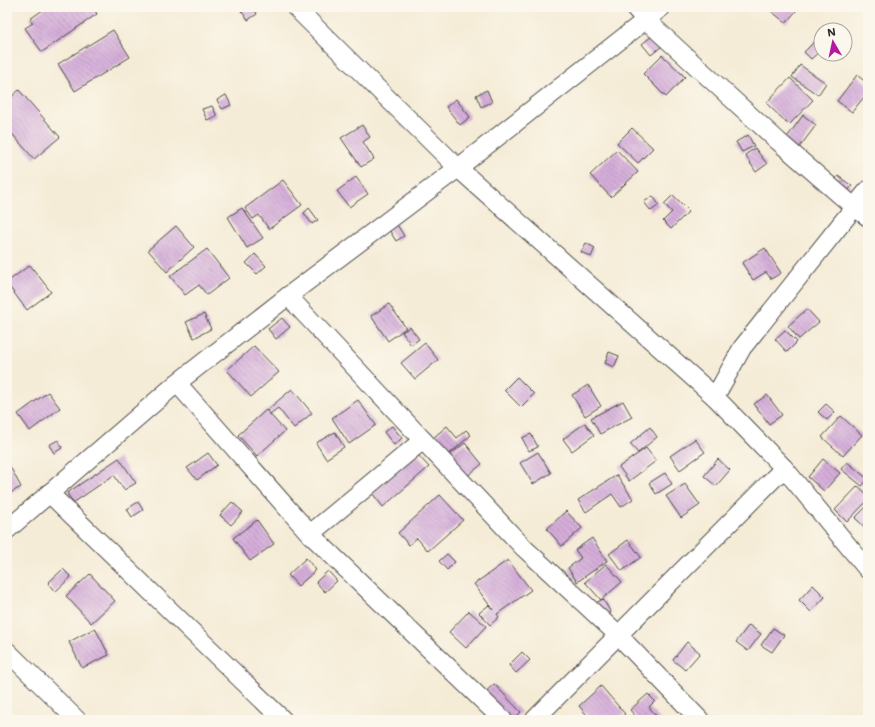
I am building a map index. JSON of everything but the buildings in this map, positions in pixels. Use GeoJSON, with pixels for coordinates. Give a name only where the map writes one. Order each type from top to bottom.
{"type":"FeatureCollection","features":[{"type":"Feature","properties":{"kind":"street"},"geometry":{"type":"LineString","coordinates":[[295,7],[458,168],[715,397],[784,468],[868,570]]}},
{"type":"Feature","properties":{"kind":"street"},"geometry":{"type":"LineString","coordinates":[[7,530],[177,383],[288,296],[458,168],[640,14],[662,7]]}},
{"type":"Feature","properties":{"kind":"street"},"geometry":{"type":"LineString","coordinates":[[640,14],[778,141],[861,212]]}},
{"type":"Feature","properties":{"kind":"street"},"geometry":{"type":"LineString","coordinates":[[715,397],[742,348],[861,212],[868,190]]}},
{"type":"Feature","properties":{"kind":"street"},"geometry":{"type":"LineString","coordinates":[[288,296],[524,548],[618,635],[700,720]]}},
{"type":"Feature","properties":{"kind":"street"},"geometry":{"type":"LineString","coordinates":[[177,383],[310,534],[503,720]]}},
{"type":"Feature","properties":{"kind":"street"},"geometry":{"type":"LineString","coordinates":[[310,534],[423,440]]}},
{"type":"Feature","properties":{"kind":"street"},"geometry":{"type":"LineString","coordinates":[[534,720],[784,468]]}},
{"type":"Feature","properties":{"kind":"street"},"geometry":{"type":"LineString","coordinates":[[49,493],[283,720]]}},
{"type":"Feature","properties":{"kind":"street"},"geometry":{"type":"LineString","coordinates":[[7,651],[77,720]]}}]}
